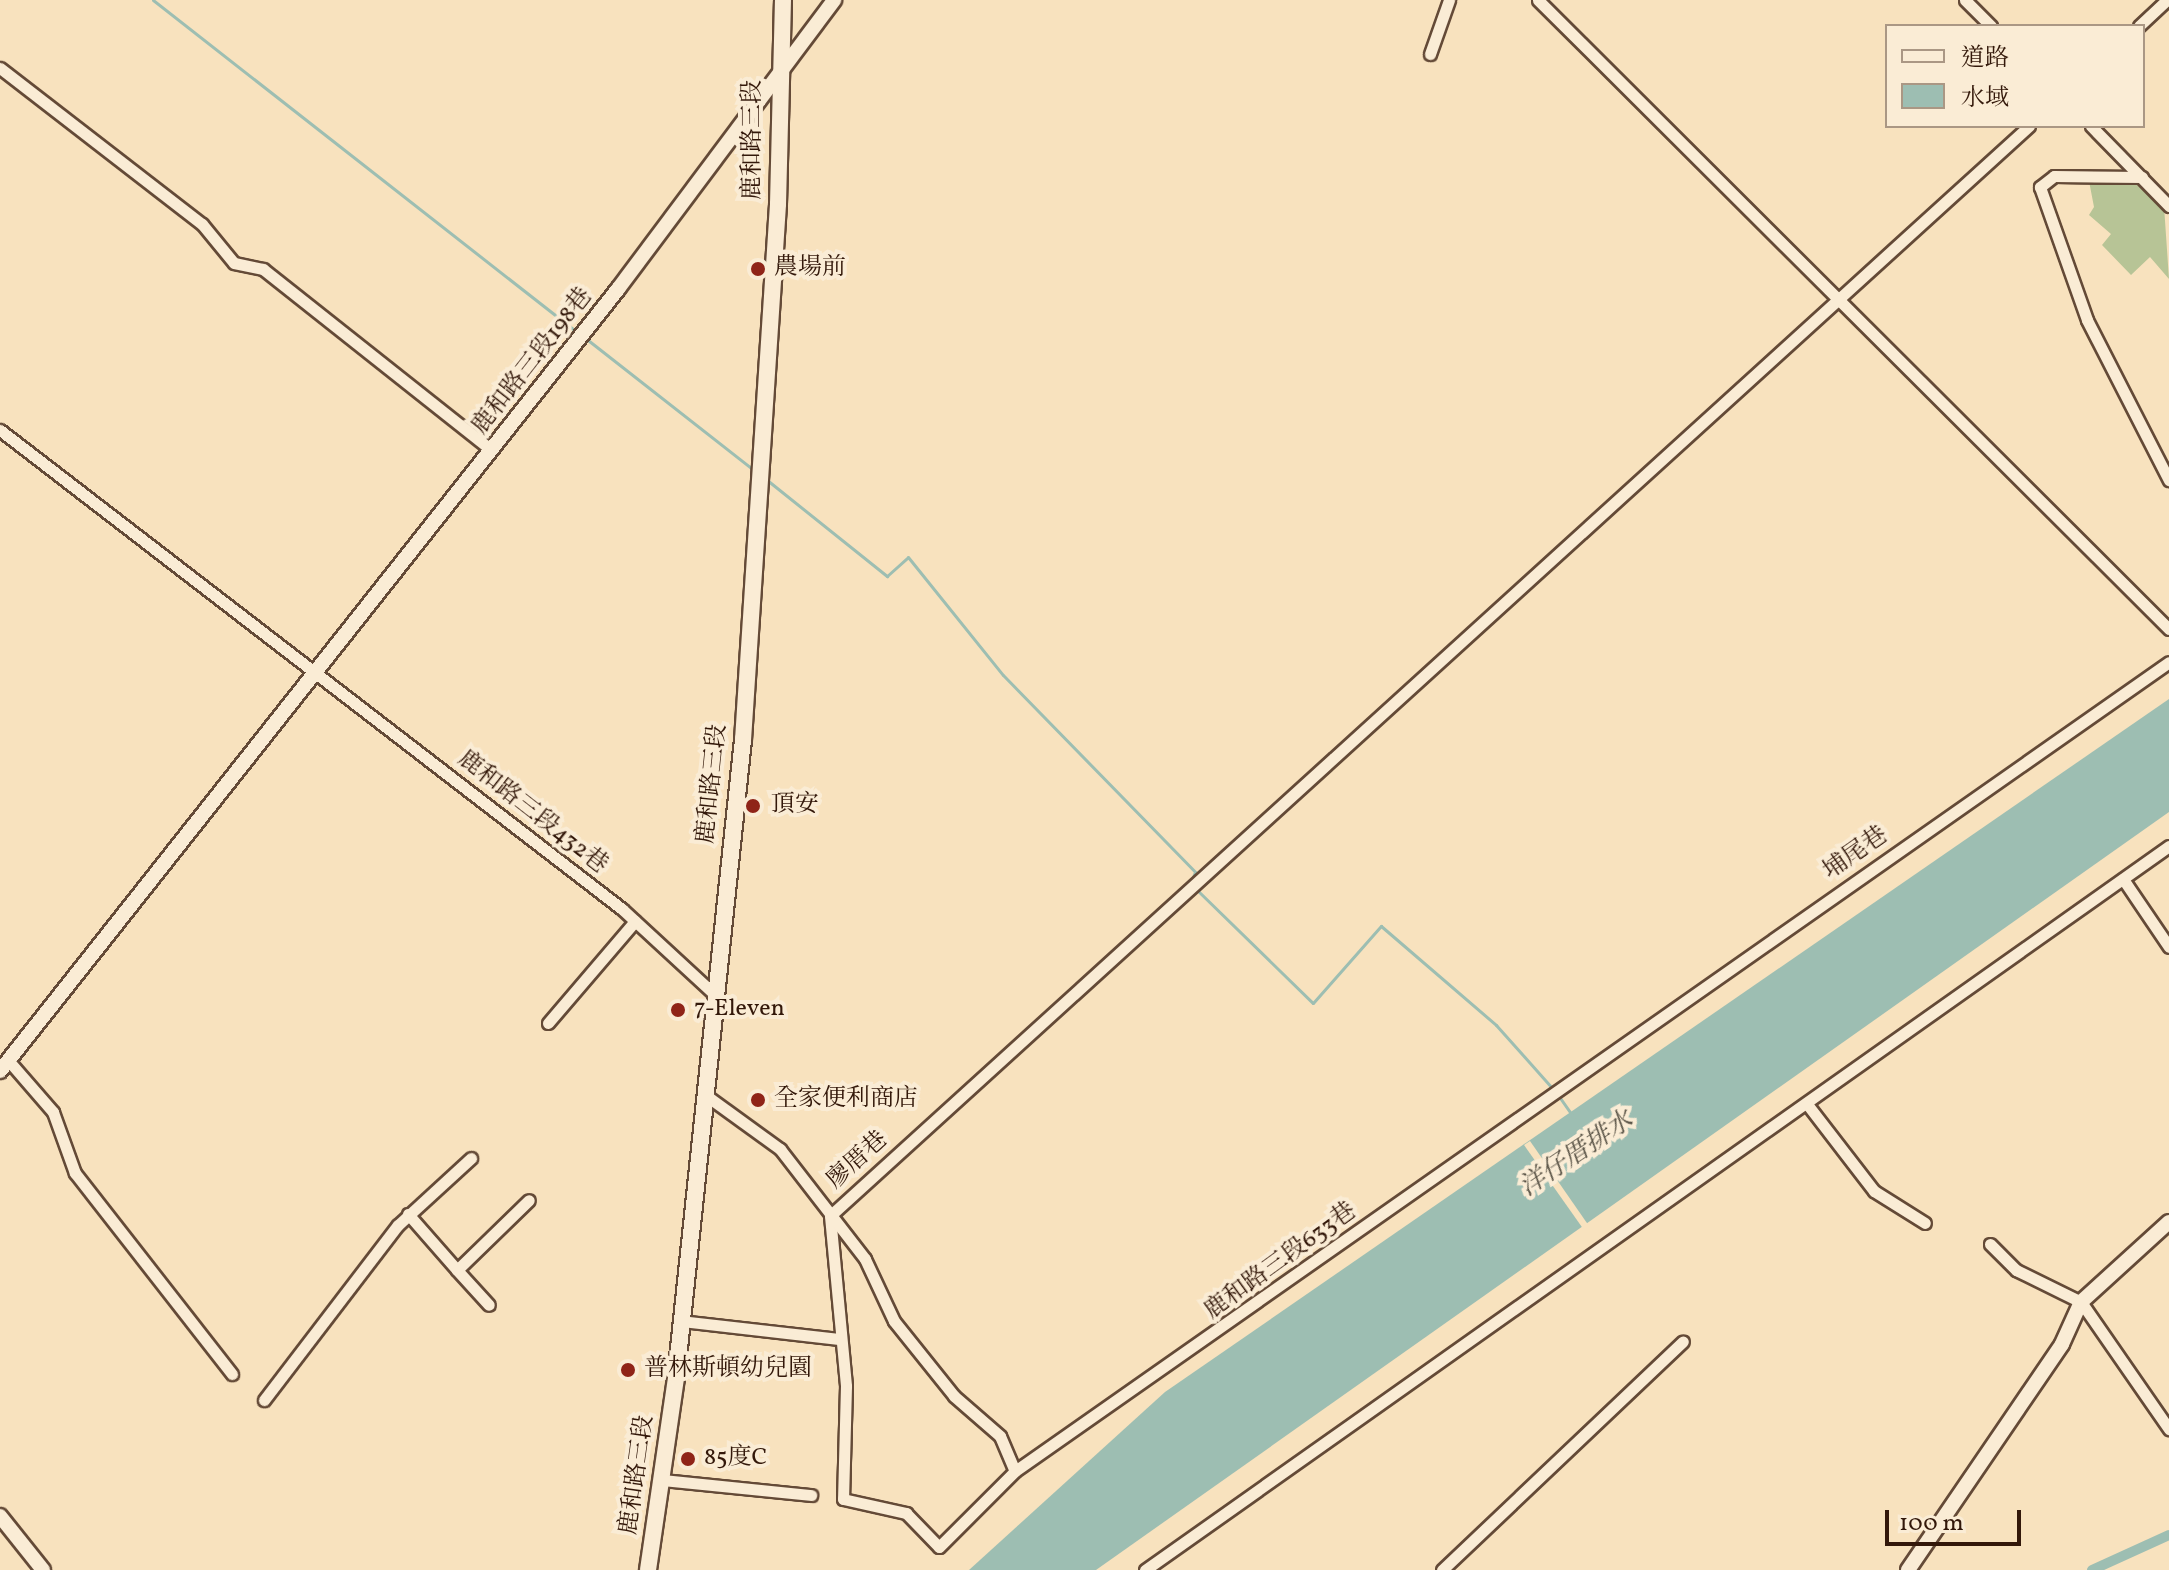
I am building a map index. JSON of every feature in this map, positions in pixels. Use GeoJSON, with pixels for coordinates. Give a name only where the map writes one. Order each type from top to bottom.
{"type":"FeatureCollection","features":[{"type":"Feature","properties":{"kind":"main road","name":"鹿和路三段"},"geometry":{"type":"LineString","coordinates":[[648,1570],[663,1480],[744,726],[777,219],[778,72],[783,0]]}},
{"type":"Feature","properties":{"kind":"street","name":"鹿和路三段198巷"},"geometry":{"type":"LineString","coordinates":[[317,674],[834,0]]}},
{"type":"Feature","properties":{"kind":"street"},"geometry":{"type":"LineString","coordinates":[[1430,54],[1449,0]]}},
{"type":"Feature","properties":{"kind":"street"},"geometry":{"type":"LineString","coordinates":[[1538,0],[2169,629]]}},
{"type":"Feature","properties":{"kind":"street"},"geometry":{"type":"LineString","coordinates":[[1965,0],[1989,24]]}},
{"type":"Feature","properties":{"kind":"street"},"geometry":{"type":"LineString","coordinates":[[2141,24],[2167,0]]}},
{"type":"Feature","properties":{"kind":"street"},"geometry":{"type":"LineString","coordinates":[[0,68],[202,224],[224,256],[263,269],[491,450]]}},
{"type":"Feature","properties":{"kind":"street","name":"廖厝巷"},"geometry":{"type":"LineString","coordinates":[[830,1216],[2027,128]]}},
{"type":"Feature","properties":{"kind":"street"},"geometry":{"type":"LineString","coordinates":[[2093,128],[2169,206]]}},
{"type":"Feature","properties":{"kind":"street"},"geometry":{"type":"LineString","coordinates":[[2142,177],[2054,176],[2040,187],[2087,320],[2169,480]]}},
{"type":"Feature","properties":{"kind":"street","name":"鹿和路三段432巷"},"geometry":{"type":"LineString","coordinates":[[0,430],[635,921],[714,994]]}},
{"type":"Feature","properties":{"kind":"street","name":"埔尾巷"},"geometry":{"type":"LineString","coordinates":[[1569,1083],[2169,662]]}},
{"type":"Feature","properties":{"kind":"street"},"geometry":{"type":"LineString","coordinates":[[232,1374],[75,1173],[53,1112],[4,1066],[317,674]]}},
{"type":"Feature","properties":{"kind":"street"},"geometry":{"type":"LineString","coordinates":[[1145,1570],[2169,846]]}},
{"type":"Feature","properties":{"kind":"street"},"geometry":{"type":"LineString","coordinates":[[2123,879],[2169,947]]}},
{"type":"Feature","properties":{"kind":"street"},"geometry":{"type":"LineString","coordinates":[[548,1023],[635,921]]}},
{"type":"Feature","properties":{"kind":"street","name":"鹿和路三段633巷"},"geometry":{"type":"LineString","coordinates":[[840,1339],[843,1499],[906,1513],[939,1547],[1015,1471],[1569,1083]]}},
{"type":"Feature","properties":{"kind":"street"},"geometry":{"type":"LineString","coordinates":[[704,1094],[780,1149],[865,1259],[894,1321],[954,1396],[1000,1436],[1015,1471]]}},
{"type":"Feature","properties":{"kind":"street"},"geometry":{"type":"LineString","coordinates":[[1807,1104],[1874,1191],[1925,1223]]}},
{"type":"Feature","properties":{"kind":"street"},"geometry":{"type":"LineString","coordinates":[[264,1400],[408,1214],[471,1158]]}},
{"type":"Feature","properties":{"kind":"street"},"geometry":{"type":"LineString","coordinates":[[457,1270],[529,1200]]}},
{"type":"Feature","properties":{"kind":"street"},"geometry":{"type":"LineString","coordinates":[[408,1214],[489,1305]]}},
{"type":"Feature","properties":{"kind":"street"},"geometry":{"type":"LineString","coordinates":[[681,1321],[840,1339],[830,1216]]}},
{"type":"Feature","properties":{"kind":"street"},"geometry":{"type":"LineString","coordinates":[[1908,1570],[2062,1344],[2081,1302],[2169,1222]]}},
{"type":"Feature","properties":{"kind":"street"},"geometry":{"type":"LineString","coordinates":[[1990,1244],[2016,1270],[2081,1302],[2169,1429]]}},
{"type":"Feature","properties":{"kind":"street"},"geometry":{"type":"LineString","coordinates":[[1442,1570],[1683,1341]]}},
{"type":"Feature","properties":{"kind":"street"},"geometry":{"type":"LineString","coordinates":[[663,1480],[811,1495]]}},
{"type":"Feature","properties":{"kind":"street"},"geometry":{"type":"LineString","coordinates":[[0,1516],[43,1570]]}},
{"type":"Feature","properties":{"kind":"green space"},"geometry":{"type":"Polygon","coordinates":[[[2089,181],[2133,182],[2164,206],[2169,279],[2150,257],[2131,275],[2102,245],[2111,234],[2089,215],[2094,207],[2089,181]]]}},
{"type":"Feature","properties":{"kind":"water","name":"洋仔厝排水"},"geometry":{"type":"Polygon","coordinates":[[[2169,699],[2169,812],[1096,1570],[969,1570],[1165,1392],[2169,699]]]}},
{"type":"Feature","properties":{"kind":"pier"},"geometry":{"type":"Polygon","coordinates":[[[1530,1141],[1589,1226],[1584,1230],[1524,1145],[1530,1141]]]}},
{"type":"Feature","properties":{"kind":"waterway"},"geometry":{"type":"LineString","coordinates":[[153,0],[578,333]]}},
{"type":"Feature","properties":{"kind":"waterway"},"geometry":{"type":"LineString","coordinates":[[584,337],[755,471]]}},
{"type":"Feature","properties":{"kind":"waterway"},"geometry":{"type":"LineString","coordinates":[[767,480],[887,576],[908,557],[1003,675],[1195,872],[1190,884]]}},
{"type":"Feature","properties":{"kind":"waterway"},"geometry":{"type":"LineString","coordinates":[[1196,889],[1313,1003],[1381,926],[1496,1025],[1553,1089]]}},
{"type":"Feature","properties":{"kind":"waterway"},"geometry":{"type":"LineString","coordinates":[[1558,1095],[1574,1118]]}},
{"type":"Feature","properties":{"kind":"waterway"},"geometry":{"type":"LineString","coordinates":[[2092,1570],[2169,1535]]}},
{"type":"Feature","properties":{"kind":"place","name":"農場前"},"geometry":{"type":"Point","coordinates":[758,269]}},
{"type":"Feature","properties":{"kind":"place","name":"頂安"},"geometry":{"type":"Point","coordinates":[753,806]}},
{"type":"Feature","properties":{"kind":"place","name":"7-Eleven"},"geometry":{"type":"Point","coordinates":[678,1010]}},
{"type":"Feature","properties":{"kind":"place","name":"全家便利商店"},"geometry":{"type":"Point","coordinates":[758,1100]}},
{"type":"Feature","properties":{"kind":"place","name":"普林斯頓幼兒園"},"geometry":{"type":"Point","coordinates":[628,1370]}},
{"type":"Feature","properties":{"kind":"place","name":"85度C"},"geometry":{"type":"Point","coordinates":[688,1459]}}]}
